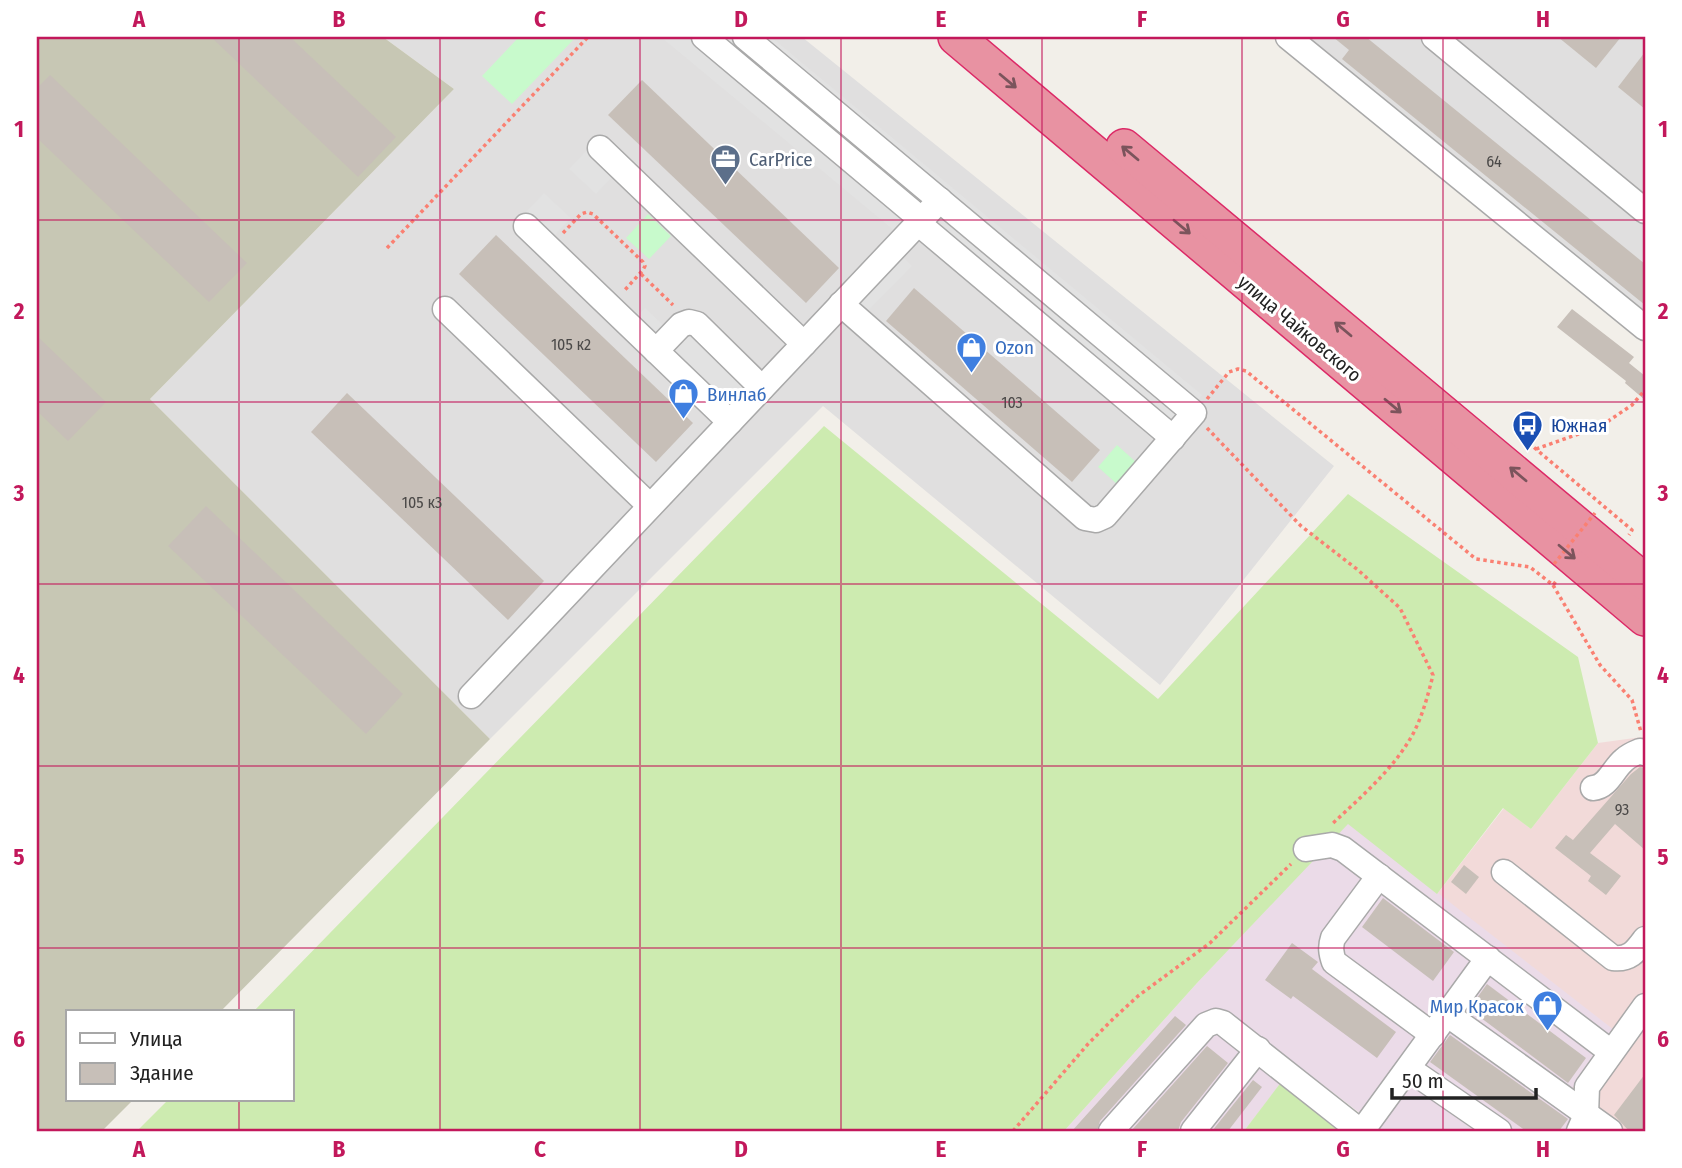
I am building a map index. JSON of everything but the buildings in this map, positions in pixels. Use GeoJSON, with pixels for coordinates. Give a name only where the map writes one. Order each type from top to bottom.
{"type":"FeatureCollection","features":[{"type":"Feature","properties":{"kind":"highway","name":"улица Чайковского"},"geometry":{"type":"LineString","coordinates":[[956,37],[1645,618]]}},
{"type":"Feature","properties":{"kind":"highway","name":"улица Чайковского"},"geometry":{"type":"LineString","coordinates":[[991,37],[1645,582]]}},
{"type":"Feature","properties":{"kind":"lane"},"geometry":{"type":"LineString","coordinates":[[704,37],[1173,438]]}},
{"type":"Feature","properties":{"kind":"lane"},"geometry":{"type":"LineString","coordinates":[[745,37],[1194,414],[1105,516],[1096,520],[1085,518],[841,304]]}},
{"type":"Feature","properties":{"kind":"lane"},"geometry":{"type":"LineString","coordinates":[[1288,37],[1645,328]]}},
{"type":"Feature","properties":{"kind":"lane"},"geometry":{"type":"LineString","coordinates":[[1434,37],[1645,211]]}},
{"type":"Feature","properties":{"kind":"lane"},"geometry":{"type":"LineString","coordinates":[[600,148],[804,344]]}},
{"type":"Feature","properties":{"kind":"lane"},"geometry":{"type":"LineString","coordinates":[[471,696],[940,200]]}},
{"type":"Feature","properties":{"kind":"lane"},"geometry":{"type":"LineString","coordinates":[[526,226],[730,422]]}},
{"type":"Feature","properties":{"kind":"lane"},"geometry":{"type":"LineString","coordinates":[[445,309],[650,506]]}},
{"type":"Feature","properties":{"kind":"lane"},"geometry":{"type":"LineString","coordinates":[[656,351],[681,325],[689,322],[696,324],[762,388]]}},
{"type":"Feature","properties":{"kind":"lane"},"geometry":{"type":"LineString","coordinates":[[1593,788],[1605,783],[1624,760],[1640,751],[1645,753]]}},
{"type":"Feature","properties":{"kind":"lane"},"geometry":{"type":"LineString","coordinates":[[1306,849],[1332,845],[1343,849],[1611,1052]]}},
{"type":"Feature","properties":{"kind":"lane"},"geometry":{"type":"LineString","coordinates":[[1504,873],[1613,958],[1621,959],[1633,954],[1645,939]]}},
{"type":"Feature","properties":{"kind":"lane"},"geometry":{"type":"LineString","coordinates":[[1379,876],[1334,938],[1330,946],[1331,954],[1334,962],[1433,1035]]}},
{"type":"Feature","properties":{"kind":"lane"},"geometry":{"type":"LineString","coordinates":[[1111,1131],[1206,1025],[1220,1021],[1361,1131],[1489,958]]}},
{"type":"Feature","properties":{"kind":"lane"},"geometry":{"type":"LineString","coordinates":[[1583,1123],[1587,1087],[1645,1006]]}},
{"type":"Feature","properties":{"kind":"lane"},"geometry":{"type":"LineString","coordinates":[[1448,1015],[1583,1123],[1610,1131]]}},
{"type":"Feature","properties":{"kind":"lane"},"geometry":{"type":"LineString","coordinates":[[1193,1131],[1258,1049]]}},
{"type":"Feature","properties":{"kind":"lane"},"geometry":{"type":"LineString","coordinates":[[1409,1069],[1499,1131]]}},
{"type":"Feature","properties":{"kind":"path"},"geometry":{"type":"LineString","coordinates":[[387,248],[588,37]]}},
{"type":"Feature","properties":{"kind":"path"},"geometry":{"type":"LineString","coordinates":[[549,248],[587,212],[593,214],[643,262],[645,266],[640,273],[609,306]]}},
{"type":"Feature","properties":{"kind":"path"},"geometry":{"type":"LineString","coordinates":[[640,273],[689,322]]}},
{"type":"Feature","properties":{"kind":"path"},"geometry":{"type":"LineString","coordinates":[[1013,1131],[1114,1018],[1138,996],[1210,943],[1380,779],[1412,734],[1424,708],[1433,675],[1400,608],[1358,570],[1301,526],[1194,414],[1229,373],[1238,369],[1246,371],[1476,559],[1530,567],[1553,585],[1600,665],[1632,700],[1645,741]]}},
{"type":"Feature","properties":{"kind":"path"},"geometry":{"type":"LineString","coordinates":[[1536,449],[1601,426],[1632,405],[1645,390]]}},
{"type":"Feature","properties":{"kind":"path"},"geometry":{"type":"LineString","coordinates":[[1518,434],[1594,500]]}},
{"type":"Feature","properties":{"kind":"path"},"geometry":{"type":"LineString","coordinates":[[1554,564],[1595,513]]}},
{"type":"Feature","properties":{"kind":"path"},"geometry":{"type":"LineString","coordinates":[[1553,585],[1558,579]]}},
{"type":"Feature","properties":{"kind":"shaded area"},"geometry":{"type":"Polygon","coordinates":[[[37,37],[383,37],[454,89],[150,399],[490,739],[222,1010],[66,1010],[66,1102],[131,1102],[102,1131],[37,1131],[37,37]]]}},
{"type":"Feature","properties":{"kind":"shaded area"},"geometry":{"type":"Polygon","coordinates":[[[383,37],[802,37],[1334,466],[1160,685],[823,406],[490,739],[150,399],[454,89],[383,37]]]}},
{"type":"Feature","properties":{"kind":"shaded area"},"geometry":{"type":"Polygon","coordinates":[[[661,37],[771,37],[1202,395],[1166,438],[917,231],[908,242],[661,37]]]}},
{"type":"Feature","properties":{"kind":"shaded area"},"geometry":{"type":"Polygon","coordinates":[[[1305,37],[1645,37],[1645,311],[1305,37]]]}},
{"type":"Feature","properties":{"kind":"shaded area"},"geometry":{"type":"Polygon","coordinates":[[[599,137],[626,163],[596,194],[569,169],[599,137]]]}},
{"type":"Feature","properties":{"kind":"shaded area"},"geometry":{"type":"Polygon","coordinates":[[[544,193],[571,218],[541,250],[514,224],[544,193]]]}},
{"type":"Feature","properties":{"kind":"shaded area"},"geometry":{"type":"Polygon","coordinates":[[[901,255],[912,266],[865,314],[854,304],[901,255]]]}},
{"type":"Feature","properties":{"kind":"shaded area"},"geometry":{"type":"Polygon","coordinates":[[[645,308],[665,327],[654,339],[634,319],[645,308]]]}},
{"type":"Feature","properties":{"kind":"shaded area"},"geometry":{"type":"Polygon","coordinates":[[[687,327],[752,389],[730,411],[665,349],[687,327]]]}},
{"type":"Feature","properties":{"kind":"shaded area"},"geometry":{"type":"Polygon","coordinates":[[[1645,737],[1645,1131],[1595,1131],[1568,1093],[1613,1030],[1437,894],[1504,808],[1531,829],[1598,743],[1645,737]]]}},
{"type":"Feature","properties":{"kind":"shaded area"},"geometry":{"type":"Polygon","coordinates":[[[1348,823],[1614,1030],[1569,1093],[1595,1131],[1383,1131],[1296,1064],[1244,1131],[1064,1131],[1197,983],[1348,823]]]}},
{"type":"Feature","properties":{"kind":"green space"},"geometry":{"type":"Polygon","coordinates":[[[519,37],[576,37],[512,104],[482,76],[519,37]]]}},
{"type":"Feature","properties":{"kind":"green space"},"geometry":{"type":"Polygon","coordinates":[[[648,214],[671,236],[649,259],[626,238],[648,214]]]}},
{"type":"Feature","properties":{"kind":"green space"},"geometry":{"type":"Polygon","coordinates":[[[824,426],[1158,699],[1348,494],[1578,657],[1598,743],[1531,829],[1503,808],[1437,894],[1348,824],[1197,983],[1064,1131],[137,1131],[166,1102],[294,1102],[294,1010],[255,1010],[824,426]]]}},
{"type":"Feature","properties":{"kind":"green space"},"geometry":{"type":"Polygon","coordinates":[[[1117,445],[1137,463],[1118,485],[1098,467],[1117,445]]]}},
{"type":"Feature","properties":{"kind":"green space"},"geometry":{"type":"Polygon","coordinates":[[[1295,1064],[1374,1125],[1369,1131],[1244,1131],[1295,1064]]]}},
{"type":"Feature","properties":{"kind":"place","name":"CarPrice"},"geometry":{"type":"Point","coordinates":[726,186]}},
{"type":"Feature","properties":{"kind":"place","name":"Ozon"},"geometry":{"type":"Point","coordinates":[972,374]}},
{"type":"Feature","properties":{"kind":"place","name":"Винлаб"},"geometry":{"type":"Point","coordinates":[684,421]}},
{"type":"Feature","properties":{"kind":"place","name":"Южная"},"geometry":{"type":"Point","coordinates":[1528,452]}},
{"type":"Feature","properties":{"kind":"place","name":"Мир Красок"},"geometry":{"type":"Point","coordinates":[1547,1033]}}]}
